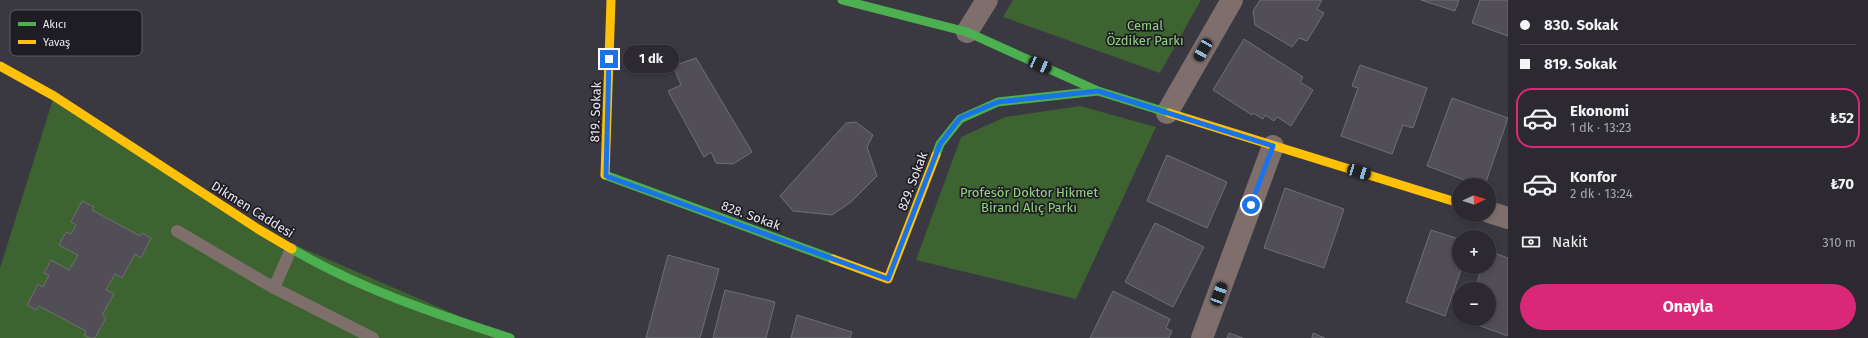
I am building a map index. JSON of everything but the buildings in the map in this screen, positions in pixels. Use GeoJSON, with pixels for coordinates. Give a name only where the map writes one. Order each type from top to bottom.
{"type":"FeatureCollection","features":[{"type":"Feature","properties":{"kind":"street","name":"819. Sokak"},"geometry":{"type":"LineString","coordinates":[[606,176],[611,0]]}},
{"type":"Feature","properties":{"kind":"street"},"geometry":{"type":"LineString","coordinates":[[842,0],[967,32],[1098,91],[1452,201]]}},
{"type":"Feature","properties":{"kind":"street"},"geometry":{"type":"LineString","coordinates":[[967,32],[987,0]]}},
{"type":"Feature","properties":{"kind":"street"},"geometry":{"type":"LineString","coordinates":[[1166,113],[1232,0]]}},
{"type":"Feature","properties":{"kind":"street","name":"Dikmen Caddesi"},"geometry":{"type":"LineString","coordinates":[[0,66],[54,96],[290,249],[319,265],[425,310],[510,338]]}},
{"type":"Feature","properties":{"kind":"street","name":"829. Sokak"},"geometry":{"type":"LineString","coordinates":[[888,279],[940,144],[960,118],[998,102],[1098,91]]}},
{"type":"Feature","properties":{"kind":"street"},"geometry":{"type":"LineString","coordinates":[[1202,338],[1273,146]]}},
{"type":"Feature","properties":{"kind":"street","name":"828. Sokak"},"geometry":{"type":"LineString","coordinates":[[606,176],[888,279]]}},
{"type":"Feature","properties":{"kind":"street"},"geometry":{"type":"LineString","coordinates":[[1496,214],[1508,218]]}},
{"type":"Feature","properties":{"kind":"lane"},"geometry":{"type":"LineString","coordinates":[[177,231],[274,288],[373,338]]}},
{"type":"Feature","properties":{"kind":"lane"},"geometry":{"type":"LineString","coordinates":[[274,288],[290,249]]}},
{"type":"Feature","properties":{"kind":"green space","name":"Cemal Özdiker Parkı"},"geometry":{"type":"Polygon","coordinates":[[[1013,0],[1201,0],[1160,73],[1003,17],[1013,0]]]}},
{"type":"Feature","properties":{"kind":"green space"},"geometry":{"type":"Polygon","coordinates":[[[54,96],[258,229],[510,338],[0,338],[0,268],[54,96]]]}},
{"type":"Feature","properties":{"kind":"green space","name":"Profesör Doktor Hikmet Birand Alıç Parkı"},"geometry":{"type":"Polygon","coordinates":[[[1080,106],[1156,127],[1076,299],[916,260],[961,137],[1005,117],[1080,106]]]}},
{"type":"Feature","properties":{"kind":"traffic: fast"},"geometry":{"type":"LineString","coordinates":[[842,0],[967,32],[1098,91],[1169,113]]}},
{"type":"Feature","properties":{"kind":"traffic: fast"},"geometry":{"type":"LineString","coordinates":[[936,155],[940,144],[960,119],[998,102],[1098,91]]}},
{"type":"Feature","properties":{"kind":"traffic: fast"},"geometry":{"type":"LineString","coordinates":[[605,175],[833,259]]}},
{"type":"Feature","properties":{"kind":"traffic: fast"},"geometry":{"type":"LineString","coordinates":[[292,249],[344,276],[399,300],[510,338]]}},
{"type":"Feature","properties":{"kind":"traffic: slow"},"geometry":{"type":"LineString","coordinates":[[605,175],[611,0]]}},
{"type":"Feature","properties":{"kind":"traffic: slow"},"geometry":{"type":"LineString","coordinates":[[0,66],[54,96],[258,229],[292,249]]}},
{"type":"Feature","properties":{"kind":"traffic: slow"},"geometry":{"type":"LineString","coordinates":[[1169,113],[1452,201]]}},
{"type":"Feature","properties":{"kind":"traffic: slow"},"geometry":{"type":"LineString","coordinates":[[833,259],[888,279],[936,155]]}},
{"type":"Feature","properties":{"kind":"route"},"geometry":{"type":"LineString","coordinates":[[609,59],[606,176],[888,279],[940,144],[960,118],[998,102],[1098,91],[1273,146],[1251,205]]}}]}
